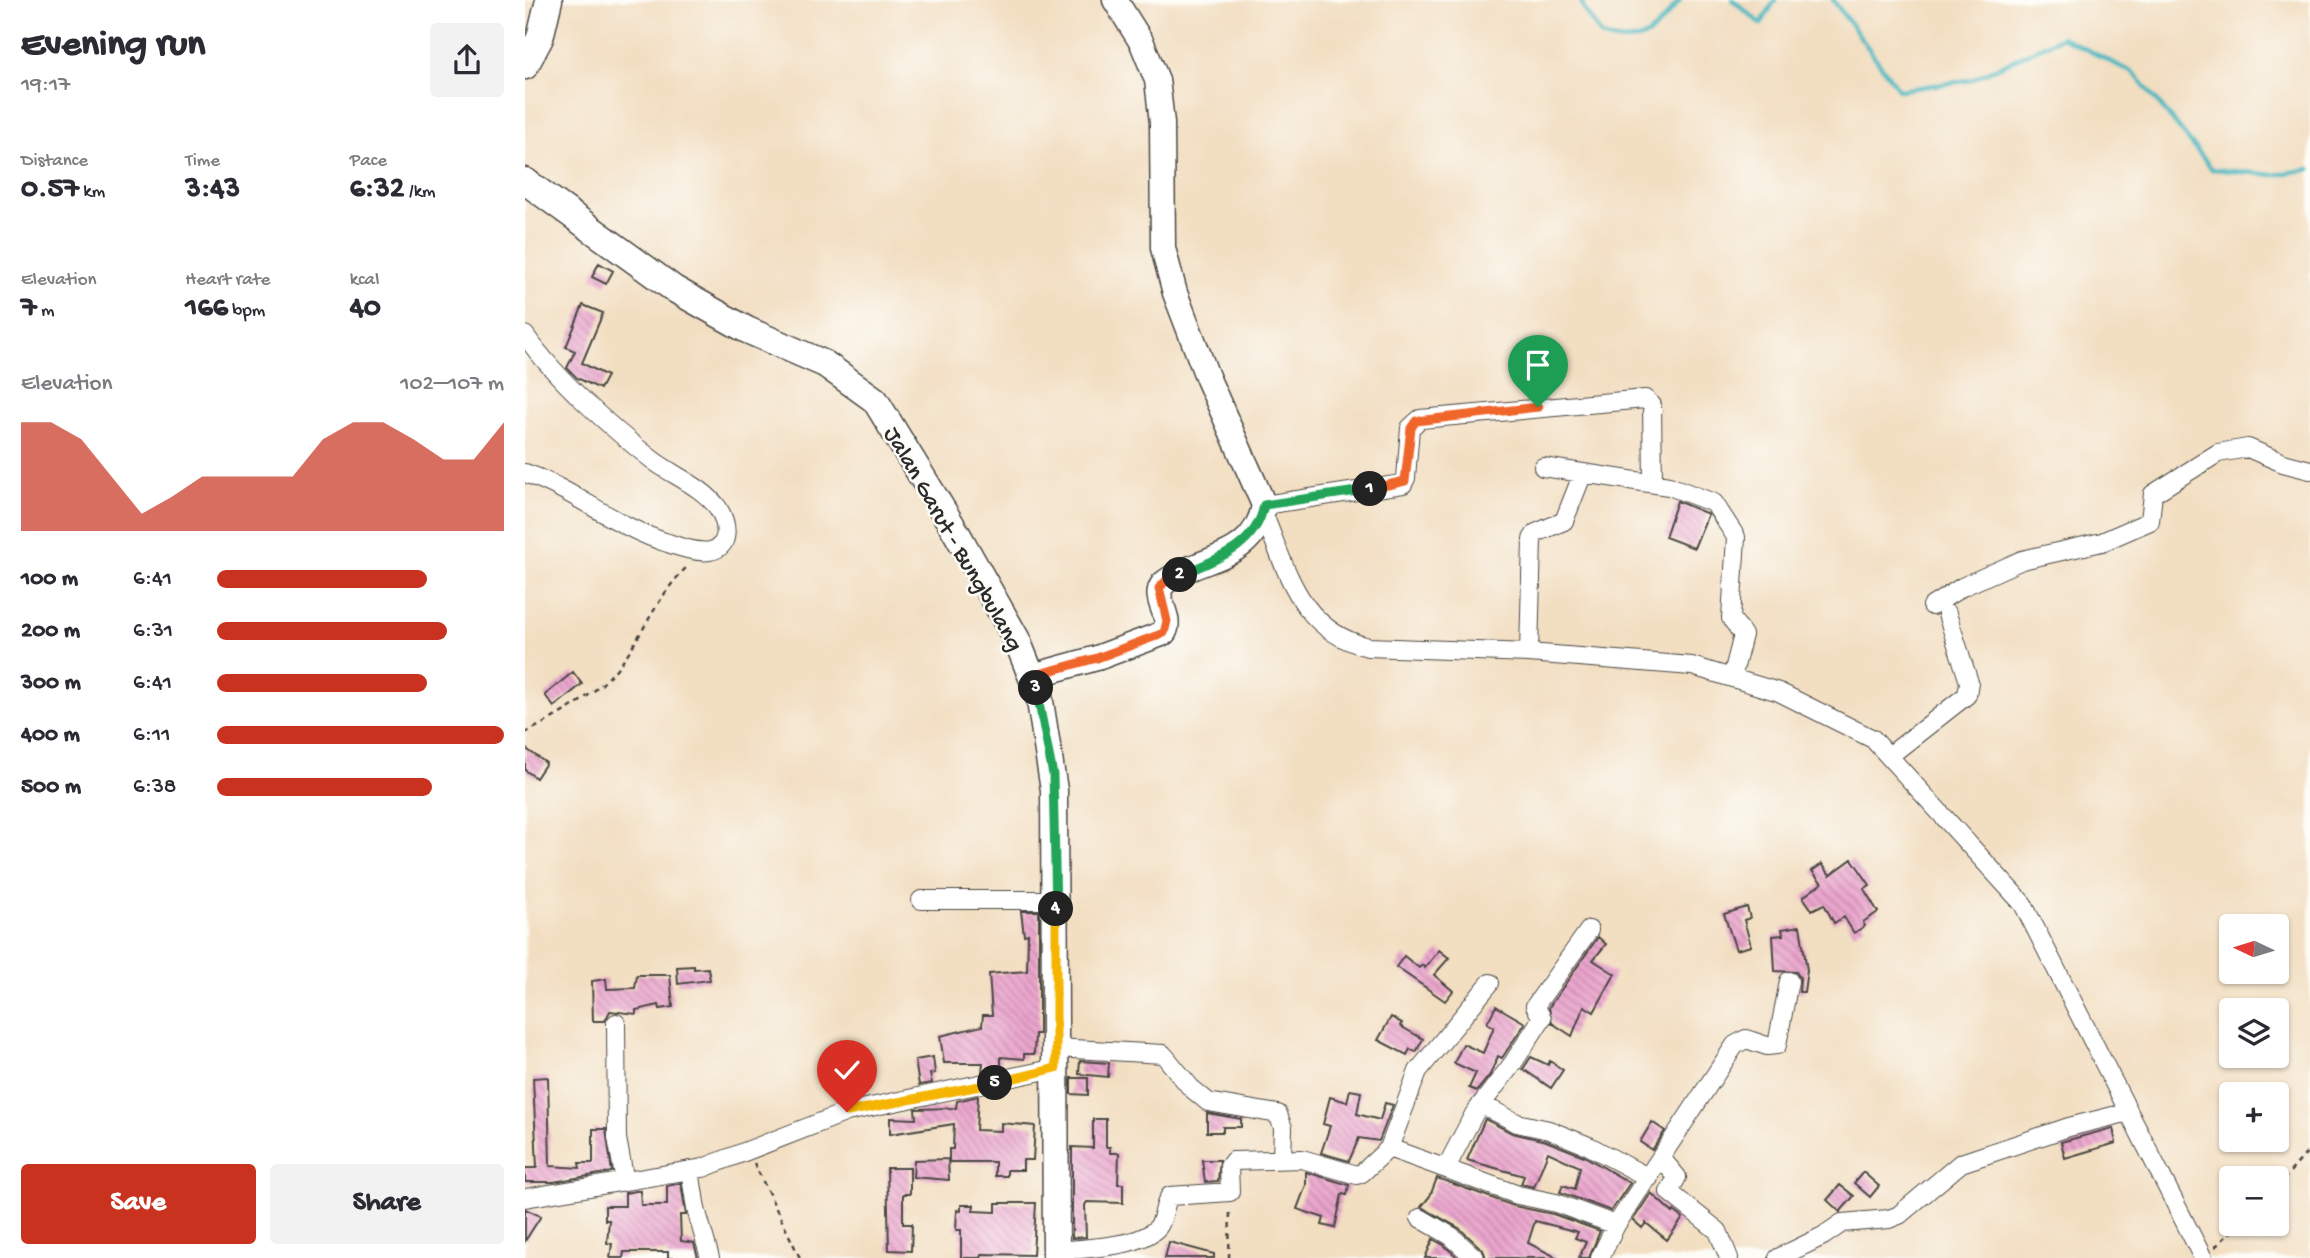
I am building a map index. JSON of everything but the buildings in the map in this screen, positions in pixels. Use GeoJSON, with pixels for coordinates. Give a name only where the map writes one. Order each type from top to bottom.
{"type":"FeatureCollection","features":[{"type":"Feature","properties":{"kind":"main road"},"geometry":{"type":"LineString","coordinates":[[525,66],[544,29],[549,0]]}},
{"type":"Feature","properties":{"kind":"main road","name":"Jalan Garut - Bungbulang"},"geometry":{"type":"LineString","coordinates":[[525,181],[674,289],[747,330],[825,364],[875,400],[956,532],[1017,640],[1032,676],[1046,729],[1053,775],[1056,1254]]}},
{"type":"Feature","properties":{"kind":"street"},"geometry":{"type":"LineString","coordinates":[[1115,0],[1142,43],[1157,80],[1163,146],[1163,239],[1169,272],[1204,368],[1298,597],[1317,622],[1345,641],[1368,647],[1529,653],[1692,666],[1779,692],[1873,739],[2023,904],[2129,1112],[2208,1254]]}},
{"type":"Feature","properties":{"kind":"street"},"geometry":{"type":"LineString","coordinates":[[525,335],[534,348],[621,435],[698,489],[717,507],[727,526],[725,538],[717,548],[703,551],[666,543],[551,482],[525,473]]}},
{"type":"Feature","properties":{"kind":"street"},"geometry":{"type":"LineString","coordinates":[[1264,509],[1403,484],[1406,478],[1411,428],[1420,419],[1644,399],[1652,405],[1653,484]]}},
{"type":"Feature","properties":{"kind":"street"},"geometry":{"type":"LineString","coordinates":[[1889,757],[1968,695],[1969,682],[1940,610],[1962,587],[2022,560],[2102,542],[2150,521],[2153,494],[2218,453],[2248,448],[2283,463],[2310,470]]}},
{"type":"Feature","properties":{"kind":"street"},"geometry":{"type":"LineString","coordinates":[[1543,467],[1688,491],[1714,503],[1736,537],[1731,618],[1743,635],[1733,678]]}},
{"type":"Feature","properties":{"kind":"street"},"geometry":{"type":"LineString","coordinates":[[1529,653],[1532,539],[1536,533],[1564,521],[1583,473]]}},
{"type":"Feature","properties":{"kind":"street"},"geometry":{"type":"LineString","coordinates":[[1032,676],[1097,658],[1164,633],[1167,621],[1159,594],[1163,584],[1233,552],[1258,524],[1264,509]]}},
{"type":"Feature","properties":{"kind":"street"},"geometry":{"type":"LineString","coordinates":[[921,900],[1055,900]]}},
{"type":"Feature","properties":{"kind":"street"},"geometry":{"type":"LineString","coordinates":[[1446,1168],[1481,1104],[1542,1018],[1535,1006],[1589,930]]}},
{"type":"Feature","properties":{"kind":"street"},"geometry":{"type":"LineString","coordinates":[[1600,1258],[1616,1225],[1735,1045],[1746,1039],[1767,1046],[1777,1045],[1789,981]]}},
{"type":"Feature","properties":{"kind":"street"},"geometry":{"type":"LineString","coordinates":[[1056,1254],[1139,1240],[1148,1236],[1162,1222],[1170,1196],[1230,1192],[1229,1169],[1233,1161],[1307,1159],[1357,1175],[1389,1148],[1418,1070],[1490,983]]}},
{"type":"Feature","properties":{"kind":"street"},"geometry":{"type":"LineString","coordinates":[[616,1023],[617,1138],[625,1182]]}},
{"type":"Feature","properties":{"kind":"street"},"geometry":{"type":"LineString","coordinates":[[525,1198],[690,1170],[748,1151],[847,1112],[1056,1058],[1163,1054],[1191,1088],[1208,1102],[1278,1114],[1283,1128],[1282,1159]]}},
{"type":"Feature","properties":{"kind":"street"},"geometry":{"type":"LineString","coordinates":[[1481,1104],[1517,1123],[1549,1130],[1588,1146],[1649,1178]]}},
{"type":"Feature","properties":{"kind":"street"},"geometry":{"type":"LineString","coordinates":[[1778,1258],[1823,1237],[1842,1223],[1889,1219],[1899,1215],[1961,1163],[2069,1127],[2129,1112]]}},
{"type":"Feature","properties":{"kind":"street"},"geometry":{"type":"LineString","coordinates":[[1389,1148],[1518,1195],[1556,1203],[1616,1225]]}},
{"type":"Feature","properties":{"kind":"street"},"geometry":{"type":"LineString","coordinates":[[1662,1159],[1677,1177],[1669,1192],[1717,1231],[1729,1258]]}},
{"type":"Feature","properties":{"kind":"street"},"geometry":{"type":"LineString","coordinates":[[690,1170],[696,1209],[710,1258]]}},
{"type":"Feature","properties":{"kind":"street"},"geometry":{"type":"LineString","coordinates":[[1420,1218],[1459,1242],[1475,1258]]}},
{"type":"Feature","properties":{"kind":"path"},"geometry":{"type":"LineString","coordinates":[[525,733],[594,691],[611,675],[671,582],[703,551]]}},
{"type":"Feature","properties":{"kind":"path"},"geometry":{"type":"LineString","coordinates":[[2289,1173],[2310,1149]]}},
{"type":"Feature","properties":{"kind":"path"},"geometry":{"type":"LineString","coordinates":[[748,1151],[800,1258]]}},
{"type":"Feature","properties":{"kind":"path"},"geometry":{"type":"LineString","coordinates":[[1229,1258],[1230,1192]]}},
{"type":"Feature","properties":{"kind":"path"},"geometry":{"type":"LineString","coordinates":[[2208,1254],[2227,1236]]}},
{"type":"Feature","properties":{"kind":"waterway"},"geometry":{"type":"LineString","coordinates":[[1581,0],[1584,10],[1602,36],[1628,41],[1639,39],[1655,29],[1680,0]]}},
{"type":"Feature","properties":{"kind":"waterway"},"geometry":{"type":"LineString","coordinates":[[1733,0],[1761,24],[1775,0]]}},
{"type":"Feature","properties":{"kind":"waterway"},"geometry":{"type":"LineString","coordinates":[[1833,0],[1899,90],[1971,80],[2062,37],[2135,74],[2212,169],[2274,175],[2310,169]]}},
{"type":"Feature","properties":{"kind":"route"},"geometry":{"type":"LineString","coordinates":[[847,1112],[1023,1078],[1056,1068],[1054,790],[1046,729],[1032,676],[1097,658],[1164,633],[1167,621],[1159,588],[1167,580],[1233,552],[1258,524],[1264,505],[1403,484],[1412,423],[1420,419],[1538,407]]}}]}
